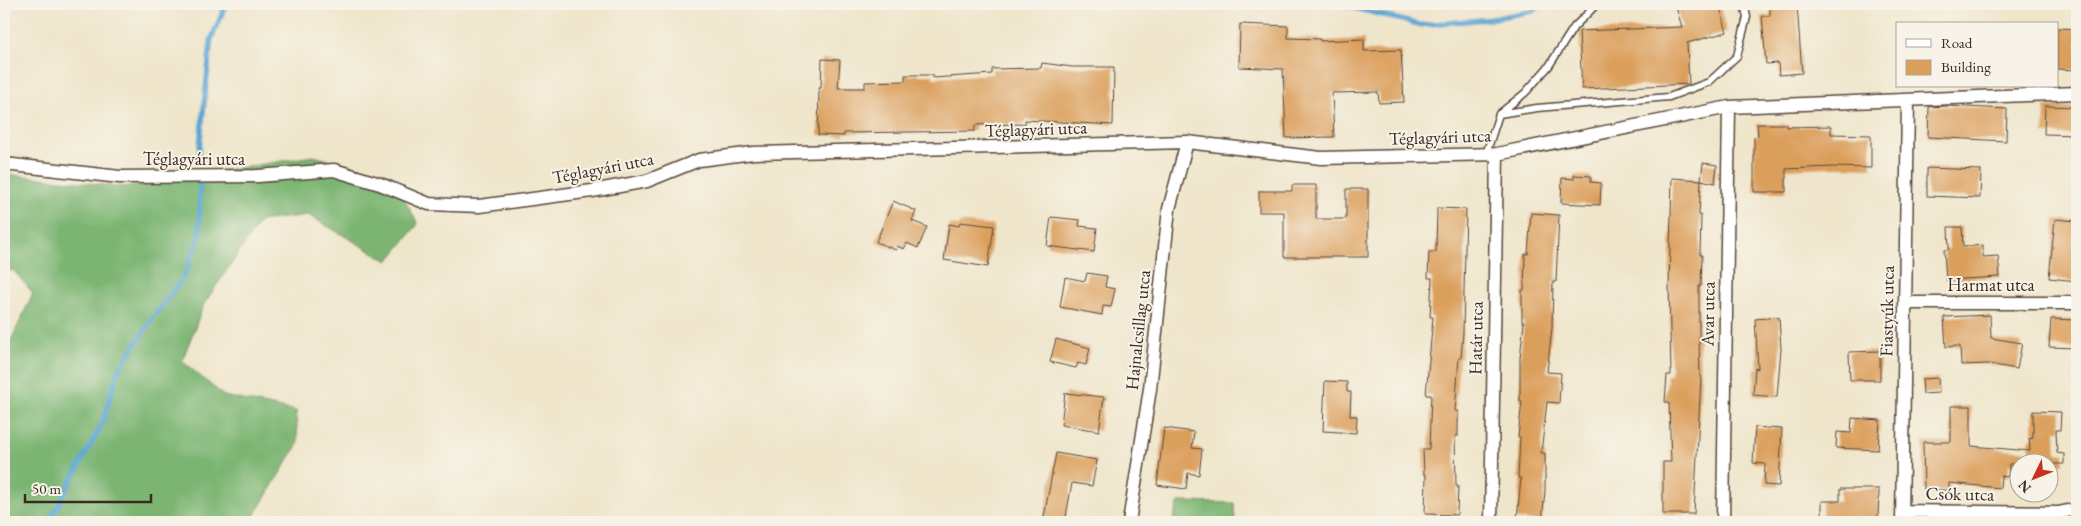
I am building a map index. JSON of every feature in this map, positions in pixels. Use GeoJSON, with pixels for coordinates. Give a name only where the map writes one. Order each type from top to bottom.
{"type":"FeatureCollection","features":[{"type":"Feature","properties":{"kind":"street","name":"Téglagyári utca"},"geometry":{"type":"LineString","coordinates":[[4,164],[120,177],[258,176],[334,170],[380,184],[429,204],[479,206],[592,191],[647,181],[700,160],[753,154],[1186,142],[1321,158],[1492,154],[1729,107],[1812,102],[1908,101],[2077,94]]}},
{"type":"Feature","properties":{"kind":"street","name":"Fiastyúk utca"},"geometry":{"type":"LineString","coordinates":[[1902,516],[1908,101]]}},
{"type":"Feature","properties":{"kind":"street","name":"Avar utca"},"geometry":{"type":"LineString","coordinates":[[1723,522],[1729,107]]}},
{"type":"Feature","properties":{"kind":"street","name":"Hajnalcsillag utca"},"geometry":{"type":"LineString","coordinates":[[1129,522],[1150,389],[1169,209],[1186,142]]}},
{"type":"Feature","properties":{"kind":"street","name":"Határ utca"},"geometry":{"type":"LineString","coordinates":[[1490,522],[1492,154]]}},
{"type":"Feature","properties":{"kind":"street","name":"Harmat utca"},"geometry":{"type":"LineString","coordinates":[[1905,303],[2077,302]]}},
{"type":"Feature","properties":{"kind":"street","name":"Csók utca"},"geometry":{"type":"LineString","coordinates":[[1902,516],[2058,513],[2077,508]]}},
{"type":"Feature","properties":{"kind":"lane"},"geometry":{"type":"LineString","coordinates":[[1492,154],[1499,114],[1525,93],[1548,66],[1574,27],[1597,4]]}},
{"type":"Feature","properties":{"kind":"lane"},"geometry":{"type":"LineString","coordinates":[[1499,114],[1547,107],[1669,97],[1709,82],[1737,56],[1747,17],[1744,4]]}},
{"type":"Feature","properties":{"kind":"green space"},"geometry":{"type":"Polygon","coordinates":[[[313,156],[391,175],[418,224],[388,261],[308,215],[260,221],[204,304],[182,361],[224,396],[296,411],[298,444],[250,522],[4,522],[4,356],[33,293],[13,270],[4,273],[4,174],[124,187],[313,156]]]}},
{"type":"Feature","properties":{"kind":"green space"},"geometry":{"type":"Polygon","coordinates":[[[1179,502],[1234,503],[1235,522],[1172,522],[1179,502]]]}},
{"type":"Feature","properties":{"kind":"building"},"geometry":{"type":"Polygon","coordinates":[[[1675,4],[1719,4],[1727,32],[1687,43],[1689,84],[1582,89],[1579,31],[1682,27],[1675,4]]]}},
{"type":"Feature","properties":{"kind":"building"},"geometry":{"type":"Polygon","coordinates":[[[1797,5],[1802,73],[1779,75],[1778,63],[1766,64],[1762,16],[1770,16],[1770,7],[1797,5]]]}},
{"type":"Feature","properties":{"kind":"building"},"geometry":{"type":"Polygon","coordinates":[[[1240,24],[1288,26],[1288,38],[1320,39],[1320,41],[1364,39],[1364,51],[1401,50],[1404,102],[1379,103],[1378,92],[1332,93],[1334,137],[1286,138],[1283,69],[1239,67],[1240,24]]]}},
{"type":"Feature","properties":{"kind":"building"},"geometry":{"type":"Polygon","coordinates":[[[2058,28],[2077,29],[2077,70],[2058,69],[2058,28]]]}},
{"type":"Feature","properties":{"kind":"building"},"geometry":{"type":"Polygon","coordinates":[[[822,59],[840,60],[838,88],[865,88],[865,82],[905,81],[905,75],[933,75],[933,78],[992,74],[992,69],[1041,68],[1042,63],[1072,67],[1114,67],[1113,125],[1025,120],[1025,124],[975,125],[975,131],[844,133],[844,136],[818,135],[822,59]]]}},
{"type":"Feature","properties":{"kind":"building"},"geometry":{"type":"Polygon","coordinates":[[[2045,106],[2077,107],[2077,135],[2044,134],[2045,106]]]}},
{"type":"Feature","properties":{"kind":"building"},"geometry":{"type":"Polygon","coordinates":[[[1929,107],[2007,109],[2006,141],[1928,137],[1929,107]]]}},
{"type":"Feature","properties":{"kind":"building"},"geometry":{"type":"Polygon","coordinates":[[[1757,124],[1786,124],[1786,127],[1831,126],[1831,134],[1871,135],[1871,168],[1786,169],[1786,192],[1754,192],[1754,137],[1758,136],[1757,124]]]}},
{"type":"Feature","properties":{"kind":"building"},"geometry":{"type":"Polygon","coordinates":[[[1703,163],[1717,165],[1715,183],[1701,180],[1703,163]]]}},
{"type":"Feature","properties":{"kind":"building"},"geometry":{"type":"Polygon","coordinates":[[[1927,168],[1981,170],[1980,198],[1927,196],[1927,168]]]}},
{"type":"Feature","properties":{"kind":"building"},"geometry":{"type":"Polygon","coordinates":[[[1574,175],[1591,176],[1591,182],[1601,183],[1600,205],[1561,203],[1562,178],[1574,179],[1574,175]]]}},
{"type":"Feature","properties":{"kind":"building"},"geometry":{"type":"Polygon","coordinates":[[[1672,178],[1701,180],[1699,215],[1701,215],[1700,255],[1702,255],[1701,286],[1699,286],[1699,340],[1701,377],[1694,514],[1663,514],[1663,462],[1671,462],[1669,402],[1665,402],[1667,375],[1671,375],[1669,285],[1672,178]]]}},
{"type":"Feature","properties":{"kind":"building"},"geometry":{"type":"Polygon","coordinates":[[[1292,185],[1316,185],[1316,219],[1346,219],[1346,189],[1368,189],[1368,257],[1284,257],[1284,212],[1259,212],[1259,191],[1292,191],[1292,185]]]}},
{"type":"Feature","properties":{"kind":"building"},"geometry":{"type":"Polygon","coordinates":[[[893,201],[916,211],[912,221],[927,227],[918,248],[907,243],[904,249],[897,246],[896,250],[876,242],[893,201]]]}},
{"type":"Feature","properties":{"kind":"building"},"geometry":{"type":"Polygon","coordinates":[[[1437,208],[1466,209],[1463,332],[1455,411],[1458,411],[1458,436],[1455,436],[1456,486],[1458,486],[1457,515],[1425,514],[1426,475],[1424,475],[1423,449],[1429,449],[1431,395],[1426,395],[1433,317],[1430,317],[1432,278],[1428,278],[1429,252],[1436,252],[1437,208]]]}},
{"type":"Feature","properties":{"kind":"building"},"geometry":{"type":"Polygon","coordinates":[[[1531,213],[1559,215],[1556,282],[1553,282],[1552,328],[1547,372],[1561,373],[1559,403],[1547,402],[1541,453],[1545,453],[1545,491],[1542,522],[1517,519],[1521,478],[1518,478],[1520,437],[1518,437],[1522,401],[1520,401],[1520,358],[1524,322],[1522,322],[1522,290],[1524,290],[1525,254],[1528,254],[1531,213]]]}},
{"type":"Feature","properties":{"kind":"building"},"geometry":{"type":"Polygon","coordinates":[[[1051,217],[1080,220],[1079,226],[1097,228],[1094,252],[1047,246],[1051,217]]]}},
{"type":"Feature","properties":{"kind":"building"},"geometry":{"type":"Polygon","coordinates":[[[2055,219],[2076,221],[2073,243],[2077,243],[2077,281],[2049,278],[2055,219]]]}},
{"type":"Feature","properties":{"kind":"building"},"geometry":{"type":"Polygon","coordinates":[[[960,222],[994,226],[988,267],[944,260],[949,224],[959,226],[960,222]]]}},
{"type":"Feature","properties":{"kind":"building"},"geometry":{"type":"Polygon","coordinates":[[[1948,227],[1962,227],[1963,247],[1983,245],[1983,257],[1998,256],[2000,277],[1946,280],[1944,250],[1949,249],[1948,227]]]}},
{"type":"Feature","properties":{"kind":"building"},"geometry":{"type":"Polygon","coordinates":[[[1087,273],[1107,276],[1105,287],[1115,289],[1111,307],[1103,306],[1102,315],[1060,307],[1065,277],[1085,281],[1087,273]]]}},
{"type":"Feature","properties":{"kind":"building"},"geometry":{"type":"Polygon","coordinates":[[[1990,315],[1991,338],[2022,343],[2017,369],[1988,364],[1961,365],[1960,346],[1946,347],[1944,317],[1990,315]]]}},
{"type":"Feature","properties":{"kind":"building"},"geometry":{"type":"Polygon","coordinates":[[[1779,317],[1781,349],[1777,397],[1753,395],[1755,368],[1758,369],[1755,319],[1779,317]]]}},
{"type":"Feature","properties":{"kind":"building"},"geometry":{"type":"Polygon","coordinates":[[[2051,319],[2077,320],[2077,348],[2049,347],[2051,319]]]}},
{"type":"Feature","properties":{"kind":"building"},"geometry":{"type":"Polygon","coordinates":[[[1056,339],[1090,348],[1086,365],[1078,363],[1076,368],[1050,362],[1056,339]]]}},
{"type":"Feature","properties":{"kind":"building"},"geometry":{"type":"Polygon","coordinates":[[[1880,351],[1880,380],[1850,380],[1849,352],[1880,351]]]}},
{"type":"Feature","properties":{"kind":"building"},"geometry":{"type":"Polygon","coordinates":[[[1938,378],[1939,393],[1923,394],[1922,379],[1938,378]]]}},
{"type":"Feature","properties":{"kind":"building"},"geometry":{"type":"Polygon","coordinates":[[[1325,381],[1347,382],[1347,392],[1351,392],[1350,416],[1357,416],[1356,433],[1323,431],[1325,381]]]}},
{"type":"Feature","properties":{"kind":"building"},"geometry":{"type":"Polygon","coordinates":[[[1065,393],[1104,397],[1099,431],[1061,425],[1065,393]]]}},
{"type":"Feature","properties":{"kind":"building"},"geometry":{"type":"Polygon","coordinates":[[[1951,406],[1971,406],[1971,446],[2030,451],[2029,439],[2033,438],[2033,411],[2061,412],[2060,430],[2056,430],[2057,453],[2064,454],[2064,464],[2058,464],[2058,454],[2008,454],[2008,477],[2001,476],[2000,488],[1949,483],[1949,490],[1924,490],[1923,442],[1951,442],[1951,406]]]}},
{"type":"Feature","properties":{"kind":"building"},"geometry":{"type":"Polygon","coordinates":[[[1852,418],[1880,420],[1878,450],[1836,448],[1837,432],[1851,433],[1852,418]]]}},
{"type":"Feature","properties":{"kind":"building"},"geometry":{"type":"Polygon","coordinates":[[[1755,427],[1782,429],[1779,486],[1764,485],[1765,464],[1753,463],[1755,427]]]}},
{"type":"Feature","properties":{"kind":"building"},"geometry":{"type":"Polygon","coordinates":[[[1164,428],[1194,432],[1192,448],[1202,449],[1199,475],[1188,473],[1186,489],[1157,485],[1164,428]]]}},
{"type":"Feature","properties":{"kind":"building"},"geometry":{"type":"Polygon","coordinates":[[[1056,453],[1097,460],[1092,486],[1072,483],[1065,522],[1043,522],[1056,453]]]}},
{"type":"Feature","properties":{"kind":"building"},"geometry":{"type":"Polygon","coordinates":[[[1840,489],[1879,489],[1878,518],[1822,518],[1822,501],[1840,501],[1840,489]]]}},
{"type":"Feature","properties":{"kind":"waterway"},"geometry":{"type":"LineString","coordinates":[[199,152],[211,40],[226,4]]}},
{"type":"Feature","properties":{"kind":"waterway"},"geometry":{"type":"LineString","coordinates":[[1339,4],[1421,25],[1490,19],[1534,11],[1544,4]]}},
{"type":"Feature","properties":{"kind":"waterway"},"geometry":{"type":"LineString","coordinates":[[49,522],[102,424],[118,371],[154,316],[183,278],[199,239],[200,186]]}}]}
